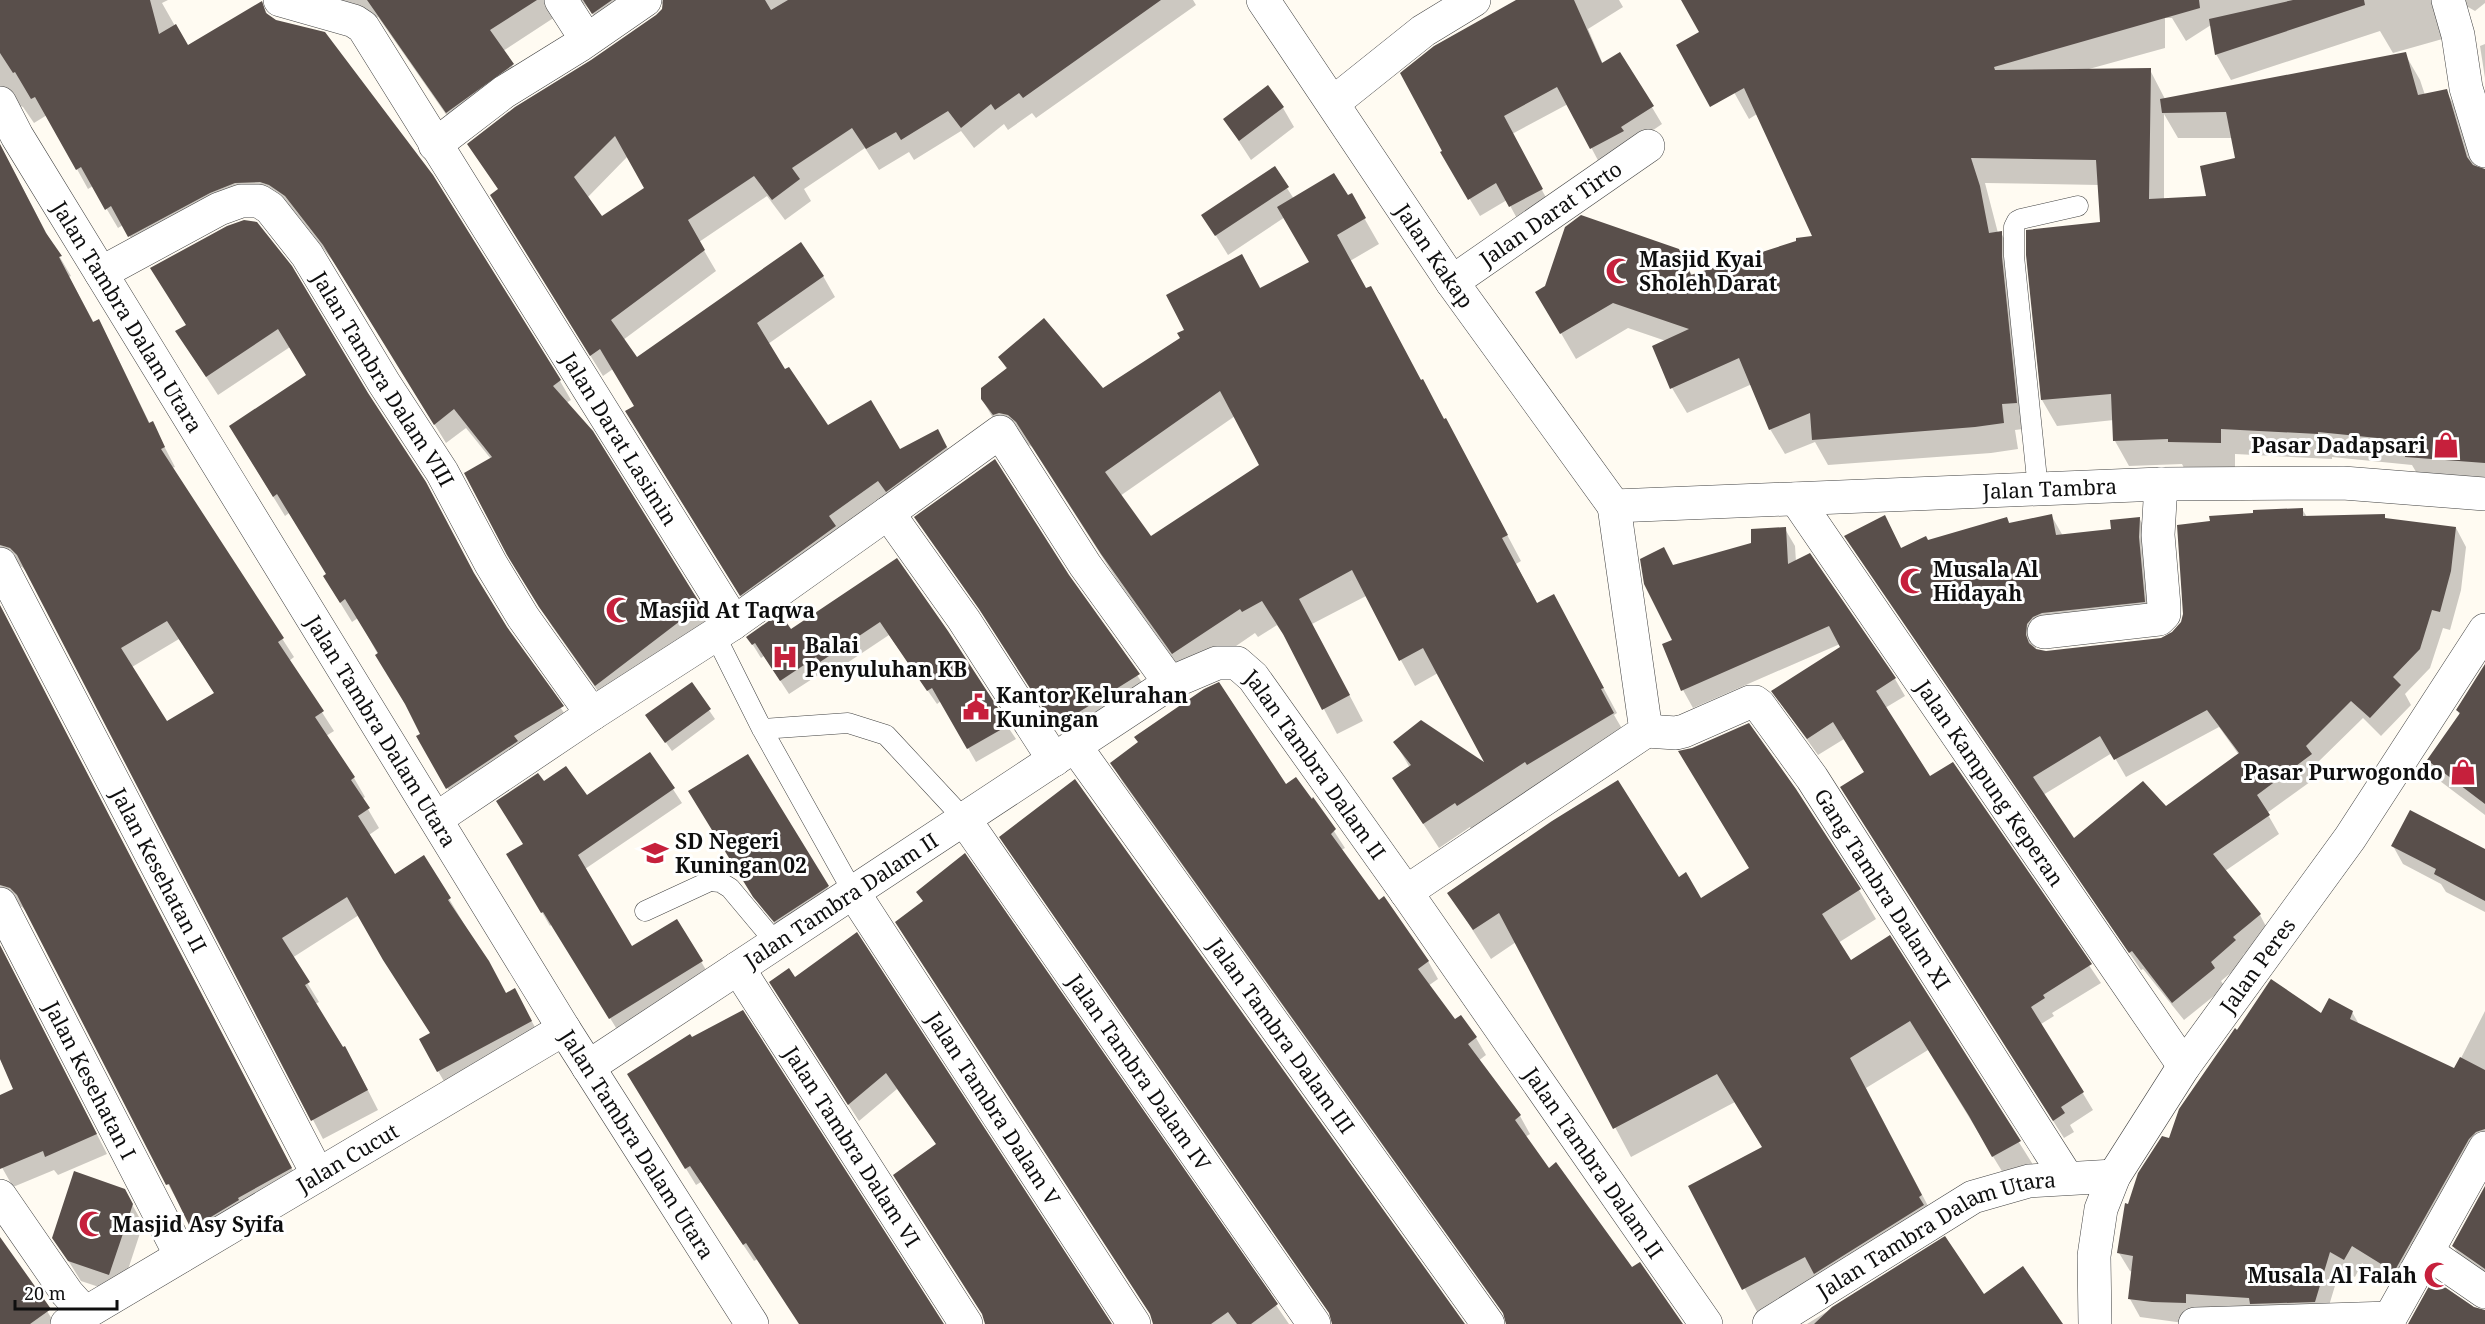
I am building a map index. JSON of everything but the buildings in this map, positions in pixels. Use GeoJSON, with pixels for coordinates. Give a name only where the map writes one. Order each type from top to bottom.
{"type":"FeatureCollection","features":[{"type":"Feature","properties":{"kind":"street","name":"Jalan Darat Lasimin"},"geometry":{"type":"LineString","coordinates":[[280,0],[354,21],[363,27],[730,613],[724,629]]}},
{"type":"Feature","properties":{"kind":"street"},"geometry":{"type":"LineString","coordinates":[[561,0],[586,39]]}},
{"type":"Feature","properties":{"kind":"street"},"geometry":{"type":"LineString","coordinates":[[435,145],[504,92],[645,0]]}},
{"type":"Feature","properties":{"kind":"street","name":"Jalan Kakap"},"geometry":{"type":"LineString","coordinates":[[1263,0],[1452,282],[1614,506]]}},
{"type":"Feature","properties":{"kind":"street"},"geometry":{"type":"LineString","coordinates":[[1333,104],[1423,31],[1474,0]]}},
{"type":"Feature","properties":{"kind":"street"},"geometry":{"type":"LineString","coordinates":[[2448,0],[2457,35],[2466,88],[2485,152]]}},
{"type":"Feature","properties":{"kind":"street","name":"Jalan Tambra Dalam Utara"},"geometry":{"type":"LineString","coordinates":[[0,103],[8,141],[101,273],[564,1029],[752,1324]]}},
{"type":"Feature","properties":{"kind":"street","name":"Jalan Darat Tirto"},"geometry":{"type":"LineString","coordinates":[[1452,282],[1648,146]]}},
{"type":"Feature","properties":{"kind":"street","name":"Jalan Tambra Dalam VIII"},"geometry":{"type":"LineString","coordinates":[[101,273],[219,209],[241,201],[259,201],[270,208],[307,255],[384,383],[442,472],[491,564],[523,617],[592,714]]}},
{"type":"Feature","properties":{"kind":"street"},"geometry":{"type":"LineString","coordinates":[[436,819],[724,629],[1002,432],[1085,565],[1170,683]]}},
{"type":"Feature","properties":{"kind":"street","name":"Jalan Tambra"},"geometry":{"type":"LineString","coordinates":[[1614,506],[2161,484],[2343,483],[2485,494]]}},
{"type":"Feature","properties":{"kind":"street"},"geometry":{"type":"LineString","coordinates":[[2044,632],[2162,617],[2164,606],[2158,534],[2161,484]]}},
{"type":"Feature","properties":{"kind":"street","name":"Jalan Kampung Keperan"},"geometry":{"type":"LineString","coordinates":[[1796,499],[2184,1066]]}},
{"type":"Feature","properties":{"kind":"street"},"geometry":{"type":"LineString","coordinates":[[1406,892],[1646,730],[1614,506]]}},
{"type":"Feature","properties":{"kind":"street","name":"Jalan Tambra Dalam III"},"geometry":{"type":"LineString","coordinates":[[888,513],[964,620],[1488,1324]]}},
{"type":"Feature","properties":{"kind":"street","name":"Jalan Kesehatan II"},"geometry":{"type":"LineString","coordinates":[[0,564],[318,1175]]}},
{"type":"Feature","properties":{"kind":"street","name":"Jalan Peres"},"geometry":{"type":"LineString","coordinates":[[2095,1324],[2094,1256],[2101,1209],[2114,1176],[2184,1066],[2350,838],[2485,630]]}},
{"type":"Feature","properties":{"kind":"street","name":"Jalan Tambra Dalam II"},"geometry":{"type":"LineString","coordinates":[[588,1067],[1170,683],[1217,663],[1237,663],[1254,677],[1706,1324]]}},
{"type":"Feature","properties":{"kind":"street","name":"Gang Tambra Dalam XI"},"geometry":{"type":"LineString","coordinates":[[1646,730],[1676,733],[1750,702],[1759,705],[1812,778],[2067,1178]]}},
{"type":"Feature","properties":{"kind":"street","name":"Jalan Tambra Dalam IV"},"geometry":{"type":"LineString","coordinates":[[964,819],[1314,1324]]}},
{"type":"Feature","properties":{"kind":"street","name":"Jalan Tambra Dalam V"},"geometry":{"type":"LineString","coordinates":[[854,892],[1134,1324]]}},
{"type":"Feature","properties":{"kind":"street","name":"Jalan Kesehatan I"},"geometry":{"type":"LineString","coordinates":[[0,904],[181,1256]]}},
{"type":"Feature","properties":{"kind":"street","name":"Jalan Tambra Dalam VI"},"geometry":{"type":"LineString","coordinates":[[738,968],[966,1324]]}},
{"type":"Feature","properties":{"kind":"street","name":"Jalan Cucut"},"geometry":{"type":"LineString","coordinates":[[76,1319],[564,1029]]}},
{"type":"Feature","properties":{"kind":"street"},"geometry":{"type":"LineString","coordinates":[[2195,1324],[2391,1321],[2485,1148]]}},
{"type":"Feature","properties":{"kind":"street","name":"Jalan Tambra Dalam Utara"},"geometry":{"type":"LineString","coordinates":[[1769,1324],[1973,1197],[2029,1181],[2114,1176]]}},
{"type":"Feature","properties":{"kind":"street"},"geometry":{"type":"LineString","coordinates":[[0,1196],[67,1293],[76,1319]]}},
{"type":"Feature","properties":{"kind":"street"},"geometry":{"type":"LineString","coordinates":[[2427,1252],[2485,1292]]}},
{"type":"Feature","properties":{"kind":"lane"},"geometry":{"type":"LineString","coordinates":[[2038,489],[2015,268],[2014,227],[2021,219],[2078,206]]}},
{"type":"Feature","properties":{"kind":"lane"},"geometry":{"type":"LineString","coordinates":[[724,629],[762,729],[854,892]]}},
{"type":"Feature","properties":{"kind":"lane"},"geometry":{"type":"LineString","coordinates":[[762,729],[848,723],[886,735],[964,819]]}},
{"type":"Feature","properties":{"kind":"lane"},"geometry":{"type":"LineString","coordinates":[[645,911],[710,881],[720,882],[730,888],[776,943]]}},
{"type":"Feature","properties":{"kind":"place","name":"Masjid Kyai Sholeh Darat"},"geometry":{"type":"Point","coordinates":[1619,271]}},
{"type":"Feature","properties":{"kind":"place","name":"Pasar Dadapsari"},"geometry":{"type":"Point","coordinates":[2446,445]}},
{"type":"Feature","properties":{"kind":"place","name":"Musala Al Hidayah"},"geometry":{"type":"Point","coordinates":[1913,581]}},
{"type":"Feature","properties":{"kind":"place","name":"Masjid At Taqwa"},"geometry":{"type":"Point","coordinates":[619,610]}},
{"type":"Feature","properties":{"kind":"place","name":"Balai Penyuluhan KB"},"geometry":{"type":"Point","coordinates":[785,657]}},
{"type":"Feature","properties":{"kind":"place","name":"Kantor Kelurahan Kuningan"},"geometry":{"type":"Point","coordinates":[976,707]}},
{"type":"Feature","properties":{"kind":"place","name":"Pasar Purwogondo"},"geometry":{"type":"Point","coordinates":[2463,772]}},
{"type":"Feature","properties":{"kind":"place","name":"SD Negeri Kuningan 02"},"geometry":{"type":"Point","coordinates":[655,853]}},
{"type":"Feature","properties":{"kind":"place","name":"Masjid Asy Syifa"},"geometry":{"type":"Point","coordinates":[92,1224]}},
{"type":"Feature","properties":{"kind":"place","name":"Musala Al Falah"},"geometry":{"type":"Point","coordinates":[2437,1275]}}]}
